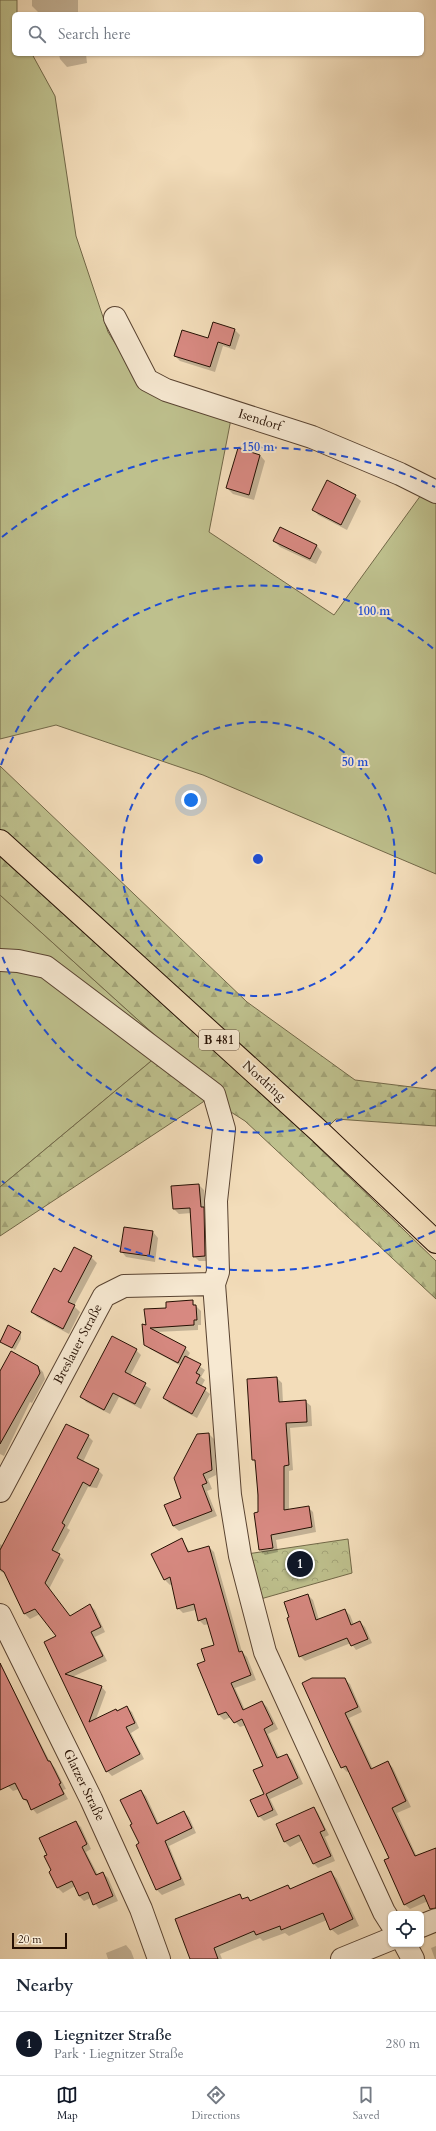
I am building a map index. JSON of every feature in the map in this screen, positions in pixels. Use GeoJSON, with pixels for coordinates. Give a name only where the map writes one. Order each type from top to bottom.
{"type":"FeatureCollection","features":[{"type":"Feature","properties":{"kind":"main road","name":"Nordring"},"geometry":{"type":"LineString","coordinates":[[0,841],[320,1132],[436,1242]]}},
{"type":"Feature","properties":{"kind":"street","name":"Isendorf"},"geometry":{"type":"LineString","coordinates":[[115,318],[147,380],[166,390],[312,436],[400,474],[436,492]]}},
{"type":"Feature","properties":{"kind":"street"},"geometry":{"type":"LineString","coordinates":[[0,960],[18,961],[46,967],[214,1094],[224,1129],[216,1201],[218,1272],[214,1284],[230,1495],[240,1556],[265,1652],[388,1918]]}},
{"type":"Feature","properties":{"kind":"street","name":"Breslauer Straße"},"geometry":{"type":"LineString","coordinates":[[0,1492],[104,1296],[124,1286],[214,1284]]}},
{"type":"Feature","properties":{"kind":"street","name":"Glatzer Straße"},"geometry":{"type":"LineString","coordinates":[[0,1615],[91,1800],[141,1909],[159,1959]]}},
{"type":"Feature","properties":{"kind":"street"},"geometry":{"type":"LineString","coordinates":[[424,1925],[436,1920]]}},
{"type":"Feature","properties":{"kind":"street"},"geometry":{"type":"LineString","coordinates":[[342,1959],[388,1940]]}},
{"type":"Feature","properties":{"kind":"street"},"geometry":{"type":"LineString","coordinates":[[407,1947],[413,1959]]}},
{"type":"Feature","properties":{"kind":"green space"},"geometry":{"type":"Polygon","coordinates":[[[0,0],[17,0],[17,12],[12,12],[12,56],[33,56],[55,96],[76,236],[108,332],[142,386],[231,419],[209,532],[334,615],[421,495],[436,502],[436,874],[203,775],[56,725],[0,739],[0,0]]]}},
{"type":"Feature","properties":{"kind":"green space"},"geometry":{"type":"Polygon","coordinates":[[[0,766],[247,1002],[355,1080],[436,1090],[436,1126],[336,1119],[313,1142],[436,1261],[436,1299],[245,1121],[209,1098],[0,1236],[0,1187],[168,1047],[0,895],[0,766]]]}},
{"type":"Feature","properties":{"kind":"green space"},"geometry":{"type":"Polygon","coordinates":[[[0,895],[168,1047],[0,1187],[0,895]]]}},
{"type":"Feature","properties":{"kind":"green space"},"geometry":{"type":"Polygon","coordinates":[[[348,1539],[352,1573],[257,1600],[247,1554],[348,1539]]]}},
{"type":"Feature","properties":{"kind":"building"},"geometry":{"type":"Polygon","coordinates":[[[213,322],[235,329],[230,346],[218,342],[210,367],[174,356],[182,330],[208,338],[213,322]]]}},
{"type":"Feature","properties":{"kind":"building"},"geometry":{"type":"Polygon","coordinates":[[[238,448],[260,455],[249,495],[226,488],[238,448]]]}},
{"type":"Feature","properties":{"kind":"building"},"geometry":{"type":"Polygon","coordinates":[[[327,480],[356,495],[341,525],[312,510],[327,480]]]}},
{"type":"Feature","properties":{"kind":"building"},"geometry":{"type":"Polygon","coordinates":[[[280,527],[317,545],[310,559],[273,541],[280,527]]]}},
{"type":"Feature","properties":{"kind":"building"},"geometry":{"type":"Polygon","coordinates":[[[199,1184],[201,1207],[204,1207],[205,1256],[193,1257],[190,1208],[173,1209],[171,1186],[199,1184]]]}},
{"type":"Feature","properties":{"kind":"building"},"geometry":{"type":"Polygon","coordinates":[[[124,1227],[153,1231],[149,1256],[120,1252],[124,1227]]]}},
{"type":"Feature","properties":{"kind":"building"},"geometry":{"type":"Polygon","coordinates":[[[74,1247],[92,1256],[68,1302],[75,1305],[63,1329],[31,1312],[54,1268],[61,1272],[74,1247]]]}},
{"type":"Feature","properties":{"kind":"building"},"geometry":{"type":"Polygon","coordinates":[[[193,1300],[193,1305],[196,1305],[197,1320],[194,1320],[194,1325],[150,1328],[186,1347],[178,1363],[144,1345],[142,1324],[146,1325],[144,1309],[166,1308],[166,1302],[193,1300]]]}},
{"type":"Feature","properties":{"kind":"building"},"geometry":{"type":"Polygon","coordinates":[[[8,1325],[21,1332],[12,1348],[0,1342],[8,1325]]]}},
{"type":"Feature","properties":{"kind":"building"},"geometry":{"type":"Polygon","coordinates":[[[112,1336],[137,1349],[125,1372],[146,1383],[135,1404],[113,1393],[104,1410],[80,1397],[112,1336]]]}},
{"type":"Feature","properties":{"kind":"building"},"geometry":{"type":"Polygon","coordinates":[[[11,1351],[38,1366],[40,1373],[0,1444],[0,1371],[11,1351]]]}},
{"type":"Feature","properties":{"kind":"building"},"geometry":{"type":"Polygon","coordinates":[[[185,1356],[201,1364],[196,1373],[200,1375],[196,1383],[206,1388],[192,1414],[163,1398],[185,1356]]]}},
{"type":"Feature","properties":{"kind":"building"},"geometry":{"type":"Polygon","coordinates":[[[277,1377],[279,1402],[306,1400],[307,1422],[286,1423],[289,1465],[284,1466],[284,1510],[309,1506],[312,1527],[271,1535],[273,1548],[259,1550],[254,1513],[258,1512],[258,1495],[255,1460],[252,1460],[247,1379],[277,1377]]]}},
{"type":"Feature","properties":{"kind":"building"},"geometry":{"type":"Polygon","coordinates":[[[66,1424],[89,1435],[77,1458],[99,1469],[90,1486],[83,1482],[62,1523],[65,1525],[52,1550],[60,1554],[45,1583],[70,1616],[90,1604],[101,1627],[91,1632],[103,1656],[65,1674],[102,1686],[89,1722],[116,1709],[117,1711],[127,1706],[135,1723],[126,1727],[140,1754],[106,1772],[44,1642],[56,1636],[35,1609],[24,1614],[4,1572],[0,1569],[0,1550],[66,1424]]]}},
{"type":"Feature","properties":{"kind":"building"},"geometry":{"type":"Polygon","coordinates":[[[209,1433],[212,1470],[203,1474],[207,1483],[202,1485],[212,1511],[173,1526],[164,1505],[181,1498],[174,1478],[197,1434],[209,1433]]]}},
{"type":"Feature","properties":{"kind":"building"},"geometry":{"type":"Polygon","coordinates":[[[182,1538],[188,1552],[209,1546],[239,1652],[242,1651],[251,1675],[231,1683],[243,1710],[262,1701],[273,1724],[264,1729],[277,1758],[287,1754],[298,1778],[266,1794],[273,1810],[258,1817],[250,1800],[264,1794],[253,1770],[263,1766],[242,1719],[234,1723],[226,1712],[218,1715],[197,1664],[205,1661],[201,1649],[214,1645],[206,1618],[198,1621],[194,1604],[177,1609],[170,1577],[164,1580],[151,1554],[182,1538]]]}},
{"type":"Feature","properties":{"kind":"building"},"geometry":{"type":"Polygon","coordinates":[[[308,1594],[316,1620],[345,1609],[351,1625],[360,1621],[368,1639],[351,1646],[347,1638],[299,1657],[287,1618],[289,1617],[284,1602],[308,1594]]]}},
{"type":"Feature","properties":{"kind":"building"},"geometry":{"type":"Polygon","coordinates":[[[0,1663],[48,1761],[50,1761],[61,1783],[59,1784],[64,1794],[31,1810],[27,1800],[23,1799],[15,1783],[0,1790],[0,1663]]]}},
{"type":"Feature","properties":{"kind":"building"},"geometry":{"type":"Polygon","coordinates":[[[312,1678],[345,1678],[358,1707],[345,1713],[371,1769],[388,1761],[406,1801],[392,1808],[415,1856],[436,1848],[436,1908],[430,1909],[424,1895],[404,1905],[384,1860],[389,1858],[346,1766],[341,1768],[302,1683],[312,1678]]]}},
{"type":"Feature","properties":{"kind":"building"},"geometry":{"type":"Polygon","coordinates":[[[141,1790],[157,1824],[184,1811],[192,1828],[165,1841],[181,1879],[156,1890],[136,1845],[139,1843],[130,1825],[132,1824],[120,1800],[141,1790]]]}},
{"type":"Feature","properties":{"kind":"building"},"geometry":{"type":"Polygon","coordinates":[[[314,1807],[325,1830],[320,1832],[331,1856],[313,1864],[299,1835],[284,1842],[276,1824],[314,1807]]]}},
{"type":"Feature","properties":{"kind":"building"},"geometry":{"type":"Polygon","coordinates":[[[76,1821],[87,1844],[82,1847],[96,1875],[103,1872],[113,1896],[93,1905],[88,1892],[79,1896],[72,1881],[57,1888],[49,1872],[51,1870],[44,1856],[47,1855],[39,1838],[76,1821]]]}},
{"type":"Feature","properties":{"kind":"building"},"geometry":{"type":"Polygon","coordinates":[[[331,1871],[353,1919],[330,1930],[323,1913],[281,1930],[280,1926],[256,1935],[254,1931],[214,1948],[218,1959],[190,1959],[175,1919],[240,1894],[242,1899],[248,1897],[250,1901],[288,1885],[290,1889],[331,1871]]]}},
{"type":"Feature","properties":{"kind":"place","name":"Liegnitzer Straße"},"geometry":{"type":"Point","coordinates":[300,1564]}}]}
